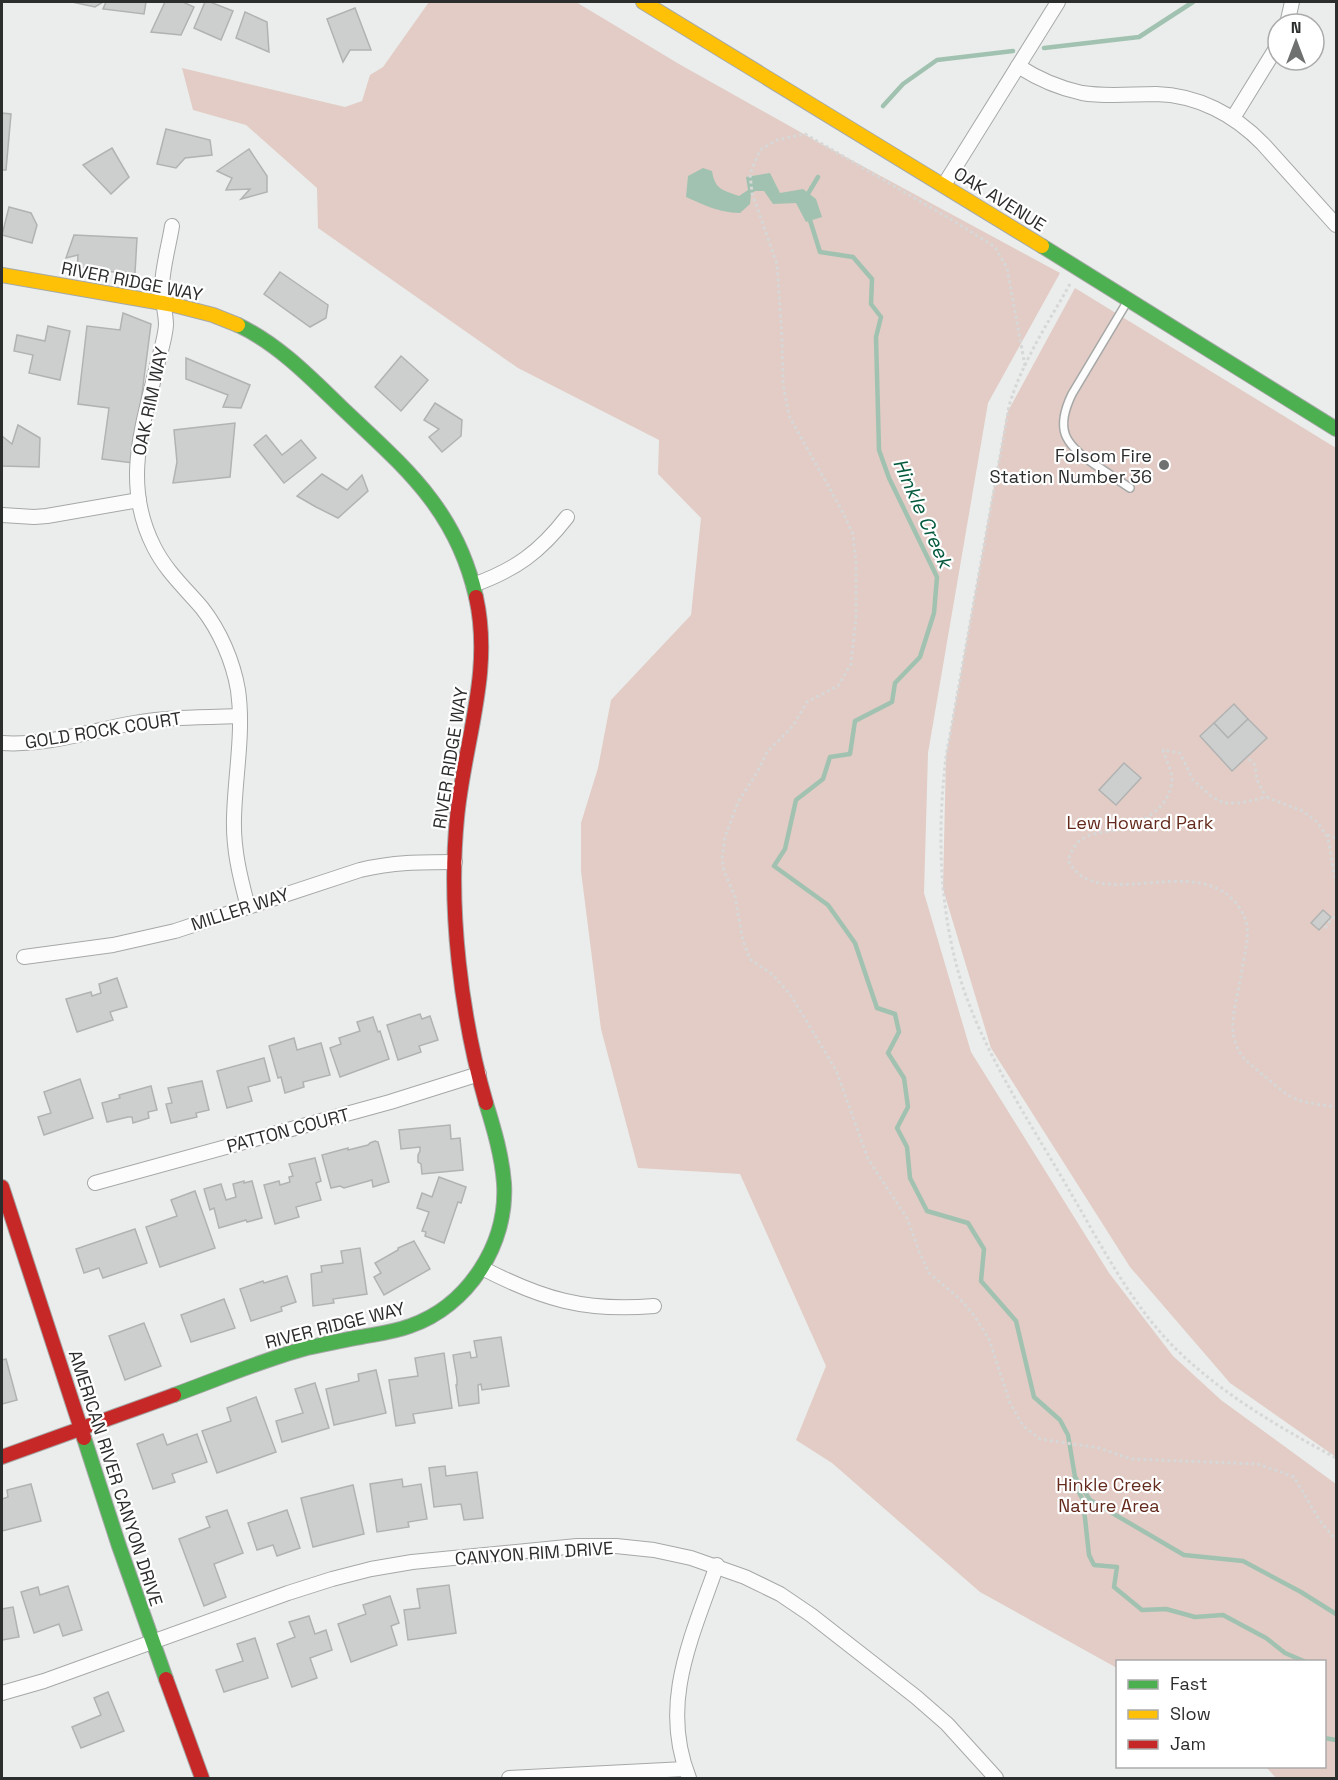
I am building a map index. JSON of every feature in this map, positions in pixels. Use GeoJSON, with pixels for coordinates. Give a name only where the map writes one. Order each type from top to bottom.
{"type":"FeatureCollection","features":[{"type":"Feature","properties":{"kind":"street","name":"OAK AVENUE"},"geometry":{"type":"LineString","coordinates":[[644,2],[944,185],[1336,429]]}},
{"type":"Feature","properties":{"kind":"street"},"geometry":{"type":"LineString","coordinates":[[944,185],[1058,2]]}},
{"type":"Feature","properties":{"kind":"street"},"geometry":{"type":"LineString","coordinates":[[1233,118],[1266,64]]}},
{"type":"Feature","properties":{"kind":"street"},"geometry":{"type":"LineString","coordinates":[[1018,66],[1035,77],[1084,93],[1177,96],[1202,103],[1233,118],[1252,132],[1336,225]]}},
{"type":"Feature","properties":{"kind":"street","name":"OAK RIM WAY"},"geometry":{"type":"LineString","coordinates":[[172,226],[162,285],[166,326],[136,463],[139,500],[145,526],[160,557],[202,609],[222,641],[232,665],[238,690],[240,716],[234,840],[238,874],[248,907]]}},
{"type":"Feature","properties":{"kind":"street","name":"RIVER RIDGE WAY"},"geometry":{"type":"LineString","coordinates":[[2,275],[191,308],[229,321],[261,338],[297,364],[405,469],[425,491],[454,536],[473,585],[482,647],[478,701],[463,773],[457,821],[454,894],[458,954],[478,1074],[501,1159],[505,1189],[504,1205],[497,1234],[482,1268],[457,1297],[438,1312],[418,1323],[388,1333],[327,1343],[283,1355],[2,1457]]}},
{"type":"Feature","properties":{"kind":"street"},"geometry":{"type":"LineString","coordinates":[[2,515],[47,516],[139,500]]}},
{"type":"Feature","properties":{"kind":"street"},"geometry":{"type":"LineString","coordinates":[[473,585],[519,565],[545,543],[567,517]]}},
{"type":"Feature","properties":{"kind":"street","name":"GOLD ROCK COURT"},"geometry":{"type":"LineString","coordinates":[[2,743],[39,742],[136,723],[185,717],[240,716]]}},
{"type":"Feature","properties":{"kind":"street","name":"MILLER WAY"},"geometry":{"type":"LineString","coordinates":[[24,957],[112,945],[174,931],[360,870],[382,865],[405,862],[455,862]]}},
{"type":"Feature","properties":{"kind":"street","name":"PATTON COURT"},"geometry":{"type":"LineString","coordinates":[[95,1183],[390,1102],[478,1074]]}},
{"type":"Feature","properties":{"kind":"street","name":"AMERICAN RIVER CANYON DRIVE"},"geometry":{"type":"LineString","coordinates":[[2,1187],[80,1429],[152,1642],[202,1779]]}},
{"type":"Feature","properties":{"kind":"street"},"geometry":{"type":"LineString","coordinates":[[482,1268],[518,1286],[569,1303],[596,1307],[654,1306]]}},
{"type":"Feature","properties":{"kind":"street","name":"CANYON RIM DRIVE"},"geometry":{"type":"LineString","coordinates":[[2,1693],[45,1681],[332,1579],[371,1569],[412,1562],[577,1546],[616,1546],[654,1550],[691,1558],[745,1577],[780,1594],[812,1615],[924,1703],[947,1724],[996,1779]]}},
{"type":"Feature","properties":{"kind":"street"},"geometry":{"type":"LineString","coordinates":[[509,1779],[687,1774],[678,1742],[676,1716],[680,1678],[717,1566]]}},
{"type":"Feature","properties":{"kind":"lane"},"geometry":{"type":"LineString","coordinates":[[1129,300],[1072,394],[1063,420],[1065,436],[1076,452],[1130,488]]}},
{"type":"Feature","properties":{"kind":"path"},"geometry":{"type":"LineString","coordinates":[[1024,366],[1007,268],[995,247],[805,134],[777,140],[760,150],[750,174],[752,193],[777,264],[783,384],[789,416],[841,508],[853,534],[856,563],[856,617],[851,664],[838,686],[807,702],[793,726],[767,752],[738,802],[725,837],[722,859],[724,871],[735,897],[743,941],[750,959],[773,975],[790,994],[836,1070],[868,1159],[908,1218],[929,1273],[961,1300],[989,1339],[1010,1402],[1023,1426],[1040,1439],[1099,1448],[1131,1459],[1258,1464],[1294,1477],[1320,1521],[1336,1540]]}},
{"type":"Feature","properties":{"kind":"path"},"geometry":{"type":"LineString","coordinates":[[1078,269],[1024,366],[1009,406],[942,788],[946,917],[960,978],[992,1054],[1108,1256],[1155,1324],[1175,1348],[1219,1387],[1285,1430],[1336,1458]]}},
{"type":"Feature","properties":{"kind":"path"},"geometry":{"type":"LineString","coordinates":[[1336,884],[1328,838],[1318,823],[1302,811],[1266,797],[1240,803],[1224,803],[1212,797],[1193,780],[1180,753],[1163,750],[1171,774],[1169,792],[1163,805],[1146,819],[1122,829],[1083,838],[1074,846],[1068,860],[1073,870],[1093,881],[1108,885],[1158,881],[1193,882],[1212,885],[1231,899],[1241,911],[1248,937],[1232,1015],[1239,1052],[1251,1065],[1297,1100],[1336,1107]]}},
{"type":"Feature","properties":{"kind":"path"},"geometry":{"type":"LineString","coordinates":[[1249,759],[1255,765],[1257,780],[1266,797]]}},
{"type":"Feature","properties":{"kind":"path"},"geometry":{"type":"LineString","coordinates":[[1326,835],[1336,838]]}},
{"type":"Feature","properties":{"kind":"path"},"geometry":{"type":"LineString","coordinates":[[1333,863],[1336,855]]}},
{"type":"Feature","properties":{"kind":"path"},"geometry":{"type":"LineString","coordinates":[[1325,928],[1336,914]]}},
{"type":"Feature","properties":{"kind":"green space","name":"Hinkle Creek Nature Area"},"geometry":{"type":"Polygon","coordinates":[[[429,2],[576,2],[679,64],[818,142],[1060,273],[988,403],[928,753],[924,893],[971,1052],[1109,1273],[1173,1356],[1221,1400],[1336,1484],[1336,1778],[1276,1778],[1267,1768],[1326,1768],[1326,1660],[1116,1660],[1116,1667],[980,1592],[832,1463],[796,1440],[826,1366],[740,1174],[638,1168],[601,1029],[581,871],[581,823],[598,768],[611,700],[691,615],[701,518],[658,474],[659,440],[518,368],[318,228],[317,188],[246,125],[193,110],[182,68],[345,107],[362,101],[370,75],[383,67],[429,2]]]}},
{"type":"Feature","properties":{"kind":"green space","name":"Lew Howard Park"},"geometry":{"type":"Polygon","coordinates":[[[1075,288],[1336,448],[1336,1457],[1230,1383],[1130,1267],[991,1048],[943,889],[946,756],[1007,413],[1075,288]]]}},
{"type":"Feature","properties":{"kind":"shaded area"},"geometry":{"type":"Polygon","coordinates":[[[703,168],[712,171],[718,186],[739,196],[748,190],[746,177],[770,173],[780,193],[803,189],[816,199],[822,217],[806,222],[796,203],[773,204],[764,191],[755,191],[751,194],[750,204],[740,213],[706,206],[686,197],[688,176],[703,168]]]}},
{"type":"Feature","properties":{"kind":"building"},"geometry":{"type":"Polygon","coordinates":[[[72,2],[103,2],[95,7],[72,2]]]}},
{"type":"Feature","properties":{"kind":"building"},"geometry":{"type":"Polygon","coordinates":[[[106,2],[146,2],[144,14],[103,9],[106,2]]]}},
{"type":"Feature","properties":{"kind":"building"},"geometry":{"type":"Polygon","coordinates":[[[165,2],[183,2],[194,7],[181,35],[151,32],[165,2]]]}},
{"type":"Feature","properties":{"kind":"building"},"geometry":{"type":"Polygon","coordinates":[[[205,2],[233,11],[221,40],[194,28],[205,2]]]}},
{"type":"Feature","properties":{"kind":"building"},"geometry":{"type":"Polygon","coordinates":[[[355,8],[371,50],[350,50],[343,62],[327,19],[355,8]]]}},
{"type":"Feature","properties":{"kind":"building"},"geometry":{"type":"Polygon","coordinates":[[[245,12],[267,22],[269,52],[236,38],[245,12]]]}},
{"type":"Feature","properties":{"kind":"building"},"geometry":{"type":"Polygon","coordinates":[[[2,113],[11,114],[6,170],[2,170],[2,113]]]}},
{"type":"Feature","properties":{"kind":"building"},"geometry":{"type":"Polygon","coordinates":[[[166,129],[210,140],[212,155],[185,158],[176,168],[157,164],[166,129]]]}},
{"type":"Feature","properties":{"kind":"building"},"geometry":{"type":"Polygon","coordinates":[[[112,148],[129,177],[111,194],[83,165],[112,148]]]}},
{"type":"Feature","properties":{"kind":"building"},"geometry":{"type":"Polygon","coordinates":[[[249,149],[267,176],[267,192],[241,199],[250,189],[226,190],[232,178],[217,171],[249,149]]]}},
{"type":"Feature","properties":{"kind":"building"},"geometry":{"type":"Polygon","coordinates":[[[9,207],[31,213],[37,225],[32,243],[2,235],[9,207]]]}},
{"type":"Feature","properties":{"kind":"building"},"geometry":{"type":"Polygon","coordinates":[[[74,235],[137,238],[135,273],[77,270],[78,255],[66,258],[74,235]]]}},
{"type":"Feature","properties":{"kind":"building"},"geometry":{"type":"Polygon","coordinates":[[[280,272],[328,305],[326,318],[310,327],[264,294],[280,272]]]}},
{"type":"Feature","properties":{"kind":"building"},"geometry":{"type":"Polygon","coordinates":[[[123,313],[151,324],[133,463],[102,459],[109,408],[78,404],[87,326],[120,330],[123,313]]]}},
{"type":"Feature","properties":{"kind":"building"},"geometry":{"type":"Polygon","coordinates":[[[48,326],[70,331],[60,380],[29,373],[33,355],[14,351],[17,335],[45,341],[48,326]]]}},
{"type":"Feature","properties":{"kind":"building"},"geometry":{"type":"Polygon","coordinates":[[[401,356],[428,380],[401,411],[375,387],[401,356]]]}},
{"type":"Feature","properties":{"kind":"building"},"geometry":{"type":"Polygon","coordinates":[[[186,358],[250,385],[241,408],[223,407],[228,395],[186,379],[186,358]]]}},
{"type":"Feature","properties":{"kind":"building"},"geometry":{"type":"Polygon","coordinates":[[[435,403],[462,420],[461,436],[442,452],[429,437],[439,429],[424,420],[435,403]]]}},
{"type":"Feature","properties":{"kind":"building"},"geometry":{"type":"Polygon","coordinates":[[[235,423],[230,477],[173,483],[177,462],[174,430],[235,423]]]}},
{"type":"Feature","properties":{"kind":"building"},"geometry":{"type":"Polygon","coordinates":[[[18,425],[40,438],[39,467],[2,466],[2,436],[12,444],[18,425]]]}},
{"type":"Feature","properties":{"kind":"building"},"geometry":{"type":"Polygon","coordinates":[[[266,435],[282,455],[301,440],[316,458],[284,483],[254,445],[266,435]]]}},
{"type":"Feature","properties":{"kind":"building"},"geometry":{"type":"Polygon","coordinates":[[[322,474],[347,490],[362,475],[368,491],[338,518],[297,496],[322,474]]]}},
{"type":"Feature","properties":{"kind":"building"},"geometry":{"type":"Polygon","coordinates":[[[1234,704],[1248,719],[1228,738],[1214,723],[1234,704]]]}},
{"type":"Feature","properties":{"kind":"building"},"geometry":{"type":"Polygon","coordinates":[[[1248,719],[1267,738],[1232,771],[1200,736],[1214,723],[1228,738],[1248,719]]]}},
{"type":"Feature","properties":{"kind":"building"},"geometry":{"type":"Polygon","coordinates":[[[1124,763],[1141,778],[1116,805],[1099,790],[1124,763]]]}},
{"type":"Feature","properties":{"kind":"building"},"geometry":{"type":"Polygon","coordinates":[[[1323,910],[1331,917],[1319,930],[1311,923],[1323,910]]]}},
{"type":"Feature","properties":{"kind":"building"},"geometry":{"type":"Polygon","coordinates":[[[117,978],[127,1007],[110,1012],[113,1020],[77,1032],[66,999],[91,992],[92,996],[101,993],[99,984],[117,978]]]}},
{"type":"Feature","properties":{"kind":"building"},"geometry":{"type":"Polygon","coordinates":[[[420,1014],[422,1019],[430,1016],[438,1040],[419,1046],[421,1052],[398,1060],[387,1025],[420,1014]]]}},
{"type":"Feature","properties":{"kind":"building"},"geometry":{"type":"Polygon","coordinates":[[[373,1017],[389,1059],[340,1077],[330,1048],[341,1044],[339,1038],[360,1031],[357,1022],[373,1017]]]}},
{"type":"Feature","properties":{"kind":"building"},"geometry":{"type":"Polygon","coordinates":[[[294,1038],[297,1050],[321,1043],[330,1075],[303,1082],[304,1087],[285,1093],[269,1046],[294,1038]]]}},
{"type":"Feature","properties":{"kind":"building"},"geometry":{"type":"Polygon","coordinates":[[[264,1058],[270,1081],[248,1087],[252,1101],[227,1108],[217,1071],[264,1058]]]}},
{"type":"Feature","properties":{"kind":"building"},"geometry":{"type":"Polygon","coordinates":[[[80,1079],[93,1118],[44,1135],[38,1117],[51,1113],[44,1092],[80,1079]]]}},
{"type":"Feature","properties":{"kind":"building"},"geometry":{"type":"Polygon","coordinates":[[[202,1081],[209,1110],[196,1113],[197,1117],[171,1123],[166,1104],[172,1103],[168,1088],[202,1081]]]}},
{"type":"Feature","properties":{"kind":"building"},"geometry":{"type":"Polygon","coordinates":[[[151,1086],[157,1110],[148,1112],[149,1118],[133,1123],[132,1117],[107,1122],[102,1103],[120,1098],[119,1095],[151,1086]]]}},
{"type":"Feature","properties":{"kind":"building"},"geometry":{"type":"Polygon","coordinates":[[[450,1125],[451,1139],[460,1138],[463,1170],[422,1174],[421,1164],[418,1162],[420,1147],[401,1149],[399,1130],[450,1125]]]}},
{"type":"Feature","properties":{"kind":"building"},"geometry":{"type":"Polygon","coordinates":[[[375,1141],[378,1142],[389,1182],[373,1187],[372,1180],[344,1188],[340,1186],[331,1188],[322,1155],[368,1145],[375,1141]]]}},
{"type":"Feature","properties":{"kind":"building"},"geometry":{"type":"Polygon","coordinates":[[[315,1158],[321,1181],[316,1183],[321,1200],[296,1207],[299,1217],[275,1224],[264,1185],[279,1181],[280,1185],[290,1182],[289,1177],[293,1176],[289,1164],[315,1158]]]}},
{"type":"Feature","properties":{"kind":"building"},"geometry":{"type":"Polygon","coordinates":[[[439,1177],[466,1187],[461,1203],[458,1202],[444,1243],[425,1236],[426,1232],[422,1231],[429,1212],[417,1208],[422,1193],[432,1197],[439,1177]]]}},
{"type":"Feature","properties":{"kind":"building"},"geometry":{"type":"Polygon","coordinates":[[[244,1181],[244,1183],[252,1181],[262,1218],[219,1228],[214,1208],[210,1210],[204,1189],[221,1184],[226,1200],[236,1197],[233,1184],[244,1181]]]}},
{"type":"Feature","properties":{"kind":"building"},"geometry":{"type":"Polygon","coordinates":[[[195,1191],[215,1248],[160,1267],[146,1227],[177,1216],[171,1200],[195,1191]]]}},
{"type":"Feature","properties":{"kind":"building"},"geometry":{"type":"Polygon","coordinates":[[[135,1229],[147,1263],[103,1278],[99,1268],[84,1273],[76,1249],[135,1229]]]}},
{"type":"Feature","properties":{"kind":"building"},"geometry":{"type":"Polygon","coordinates":[[[414,1241],[430,1269],[384,1295],[374,1277],[381,1273],[375,1263],[414,1241]]]}},
{"type":"Feature","properties":{"kind":"building"},"geometry":{"type":"Polygon","coordinates":[[[360,1248],[367,1294],[333,1299],[334,1303],[313,1306],[311,1274],[322,1272],[321,1266],[343,1263],[341,1251],[360,1248]]]}},
{"type":"Feature","properties":{"kind":"building"},"geometry":{"type":"Polygon","coordinates":[[[287,1276],[296,1302],[281,1307],[282,1311],[251,1321],[240,1289],[287,1276]]]}},
{"type":"Feature","properties":{"kind":"building"},"geometry":{"type":"Polygon","coordinates":[[[224,1299],[235,1328],[191,1342],[181,1315],[224,1299]]]}},
{"type":"Feature","properties":{"kind":"building"},"geometry":{"type":"Polygon","coordinates":[[[144,1323],[161,1366],[125,1380],[109,1336],[144,1323]]]}},
{"type":"Feature","properties":{"kind":"building"},"geometry":{"type":"Polygon","coordinates":[[[501,1337],[509,1386],[482,1390],[481,1384],[478,1385],[479,1403],[459,1406],[453,1355],[470,1352],[471,1358],[477,1357],[474,1341],[501,1337]]]}},
{"type":"Feature","properties":{"kind":"building"},"geometry":{"type":"Polygon","coordinates":[[[444,1353],[452,1408],[413,1414],[415,1423],[396,1426],[389,1380],[418,1376],[415,1358],[444,1353]]]}},
{"type":"Feature","properties":{"kind":"building"},"geometry":{"type":"Polygon","coordinates":[[[6,1359],[17,1400],[2,1404],[2,1360],[6,1359]]]}},
{"type":"Feature","properties":{"kind":"building"},"geometry":{"type":"Polygon","coordinates":[[[376,1370],[386,1413],[334,1425],[326,1389],[359,1381],[358,1374],[376,1370]]]}},
{"type":"Feature","properties":{"kind":"building"},"geometry":{"type":"Polygon","coordinates":[[[315,1383],[329,1428],[282,1442],[276,1421],[303,1413],[295,1389],[315,1383]]]}},
{"type":"Feature","properties":{"kind":"building"},"geometry":{"type":"Polygon","coordinates":[[[256,1397],[276,1452],[217,1473],[202,1431],[231,1421],[227,1408],[256,1397]]]}},
{"type":"Feature","properties":{"kind":"building"},"geometry":{"type":"Polygon","coordinates":[[[163,1434],[167,1445],[197,1434],[207,1462],[172,1474],[175,1482],[153,1489],[137,1444],[163,1434]]]}},
{"type":"Feature","properties":{"kind":"building"},"geometry":{"type":"Polygon","coordinates":[[[445,1466],[446,1476],[477,1472],[483,1518],[464,1520],[461,1504],[434,1507],[429,1468],[445,1466]]]}},
{"type":"Feature","properties":{"kind":"building"},"geometry":{"type":"Polygon","coordinates":[[[402,1479],[403,1487],[421,1484],[427,1519],[408,1522],[409,1527],[377,1532],[370,1484],[402,1479]]]}},
{"type":"Feature","properties":{"kind":"building"},"geometry":{"type":"Polygon","coordinates":[[[31,1484],[41,1521],[2,1531],[2,1499],[8,1497],[7,1490],[31,1484]]]}},
{"type":"Feature","properties":{"kind":"building"},"geometry":{"type":"Polygon","coordinates":[[[353,1485],[364,1534],[313,1547],[301,1498],[353,1485]]]}},
{"type":"Feature","properties":{"kind":"building"},"geometry":{"type":"Polygon","coordinates":[[[227,1510],[243,1553],[214,1564],[226,1597],[204,1606],[179,1539],[210,1527],[206,1517],[227,1510]]]}},
{"type":"Feature","properties":{"kind":"building"},"geometry":{"type":"Polygon","coordinates":[[[287,1510],[300,1548],[277,1556],[273,1545],[257,1550],[248,1523],[287,1510]]]}},
{"type":"Feature","properties":{"kind":"building"},"geometry":{"type":"Polygon","coordinates":[[[449,1585],[456,1633],[408,1640],[404,1610],[420,1608],[417,1589],[449,1585]]]}},
{"type":"Feature","properties":{"kind":"building"},"geometry":{"type":"Polygon","coordinates":[[[68,1586],[82,1630],[63,1636],[59,1624],[34,1633],[21,1592],[38,1587],[40,1595],[68,1586]]]}},
{"type":"Feature","properties":{"kind":"building"},"geometry":{"type":"Polygon","coordinates":[[[390,1596],[399,1623],[391,1626],[397,1645],[351,1662],[338,1624],[366,1614],[363,1605],[390,1596]]]}},
{"type":"Feature","properties":{"kind":"building"},"geometry":{"type":"Polygon","coordinates":[[[13,1607],[19,1637],[2,1640],[2,1609],[13,1607]]]}},
{"type":"Feature","properties":{"kind":"building"},"geometry":{"type":"Polygon","coordinates":[[[309,1616],[315,1634],[326,1630],[332,1650],[310,1658],[317,1678],[292,1687],[277,1644],[295,1637],[289,1622],[309,1616]]]}},
{"type":"Feature","properties":{"kind":"building"},"geometry":{"type":"Polygon","coordinates":[[[255,1638],[268,1678],[224,1692],[216,1670],[243,1661],[237,1644],[255,1638]]]}},
{"type":"Feature","properties":{"kind":"building"},"geometry":{"type":"Polygon","coordinates":[[[108,1692],[124,1731],[81,1748],[72,1727],[101,1715],[94,1698],[108,1692]]]}},
{"type":"Feature","properties":{"kind":"waterway","name":"Hinkle Creek"},"geometry":{"type":"LineString","coordinates":[[1044,48],[1139,37],[1193,2]]}},
{"type":"Feature","properties":{"kind":"waterway","name":"Hinkle Creek"},"geometry":{"type":"LineString","coordinates":[[883,106],[903,84],[937,60],[1013,51]]}},
{"type":"Feature","properties":{"kind":"waterway","name":"Hinkle Creek"},"geometry":{"type":"LineString","coordinates":[[806,197],[818,177]]}},
{"type":"Feature","properties":{"kind":"waterway","name":"Hinkle Creek"},"geometry":{"type":"LineString","coordinates":[[809,217],[820,252],[853,257],[872,279],[871,304],[881,317],[876,337],[879,450],[889,478],[937,577],[934,613],[920,657],[895,683],[892,702],[855,721],[850,754],[830,757],[823,779],[796,800],[785,849],[774,866],[828,905],[855,943],[877,1008],[895,1014],[899,1032],[888,1053],[904,1078],[908,1107],[897,1128],[907,1147],[910,1178],[927,1211],[968,1223],[984,1249],[981,1281],[1016,1321],[1034,1397],[1060,1420],[1068,1435],[1075,1477],[1090,1500],[1184,1555],[1243,1561],[1336,1614]]}},
{"type":"Feature","properties":{"kind":"waterway"},"geometry":{"type":"LineString","coordinates":[[1075,1477],[1073,1481],[1083,1500],[1089,1555],[1094,1565],[1117,1567],[1114,1587],[1142,1610],[1166,1609],[1195,1617],[1223,1615],[1266,1638],[1285,1653],[1301,1660]]}},
{"type":"Feature","properties":{"kind":"waterway"},"geometry":{"type":"LineString","coordinates":[[1326,1738],[1336,1740]]}},
{"type":"Feature","properties":{"kind":"traffic: fast"},"geometry":{"type":"LineString","coordinates":[[1042,246],[1336,429]]}},
{"type":"Feature","properties":{"kind":"traffic: fast"},"geometry":{"type":"LineString","coordinates":[[238,325],[280,351],[406,470],[441,513],[455,538],[467,566],[476,597]]}},
{"type":"Feature","properties":{"kind":"traffic: fast"},"geometry":{"type":"LineString","coordinates":[[174,1395],[307,1348],[404,1328],[431,1317],[450,1304],[480,1270],[491,1250],[499,1228],[503,1206],[504,1183],[501,1163],[486,1103]]}},
{"type":"Feature","properties":{"kind":"traffic: fast"},"geometry":{"type":"LineString","coordinates":[[84,1438],[166,1679]]}},
{"type":"Feature","properties":{"kind":"traffic: slow"},"geometry":{"type":"LineString","coordinates":[[643,2],[1042,246]]}},
{"type":"Feature","properties":{"kind":"traffic: slow"},"geometry":{"type":"LineString","coordinates":[[2,275],[174,305],[213,315],[238,325]]}},
{"type":"Feature","properties":{"kind":"traffic: jam"},"geometry":{"type":"LineString","coordinates":[[476,597],[480,625],[479,680],[457,818],[454,889],[463,999],[486,1103]]}},
{"type":"Feature","properties":{"kind":"traffic: jam"},"geometry":{"type":"LineString","coordinates":[[2,1187],[84,1438]]}},
{"type":"Feature","properties":{"kind":"traffic: jam"},"geometry":{"type":"LineString","coordinates":[[2,1457],[174,1395]]}},
{"type":"Feature","properties":{"kind":"traffic: jam"},"geometry":{"type":"LineString","coordinates":[[166,1679],[202,1778]]}},
{"type":"Feature","properties":{"kind":"place","name":"Folsom Fire Station Number 36"},"geometry":{"type":"Point","coordinates":[1164,465]}}]}
